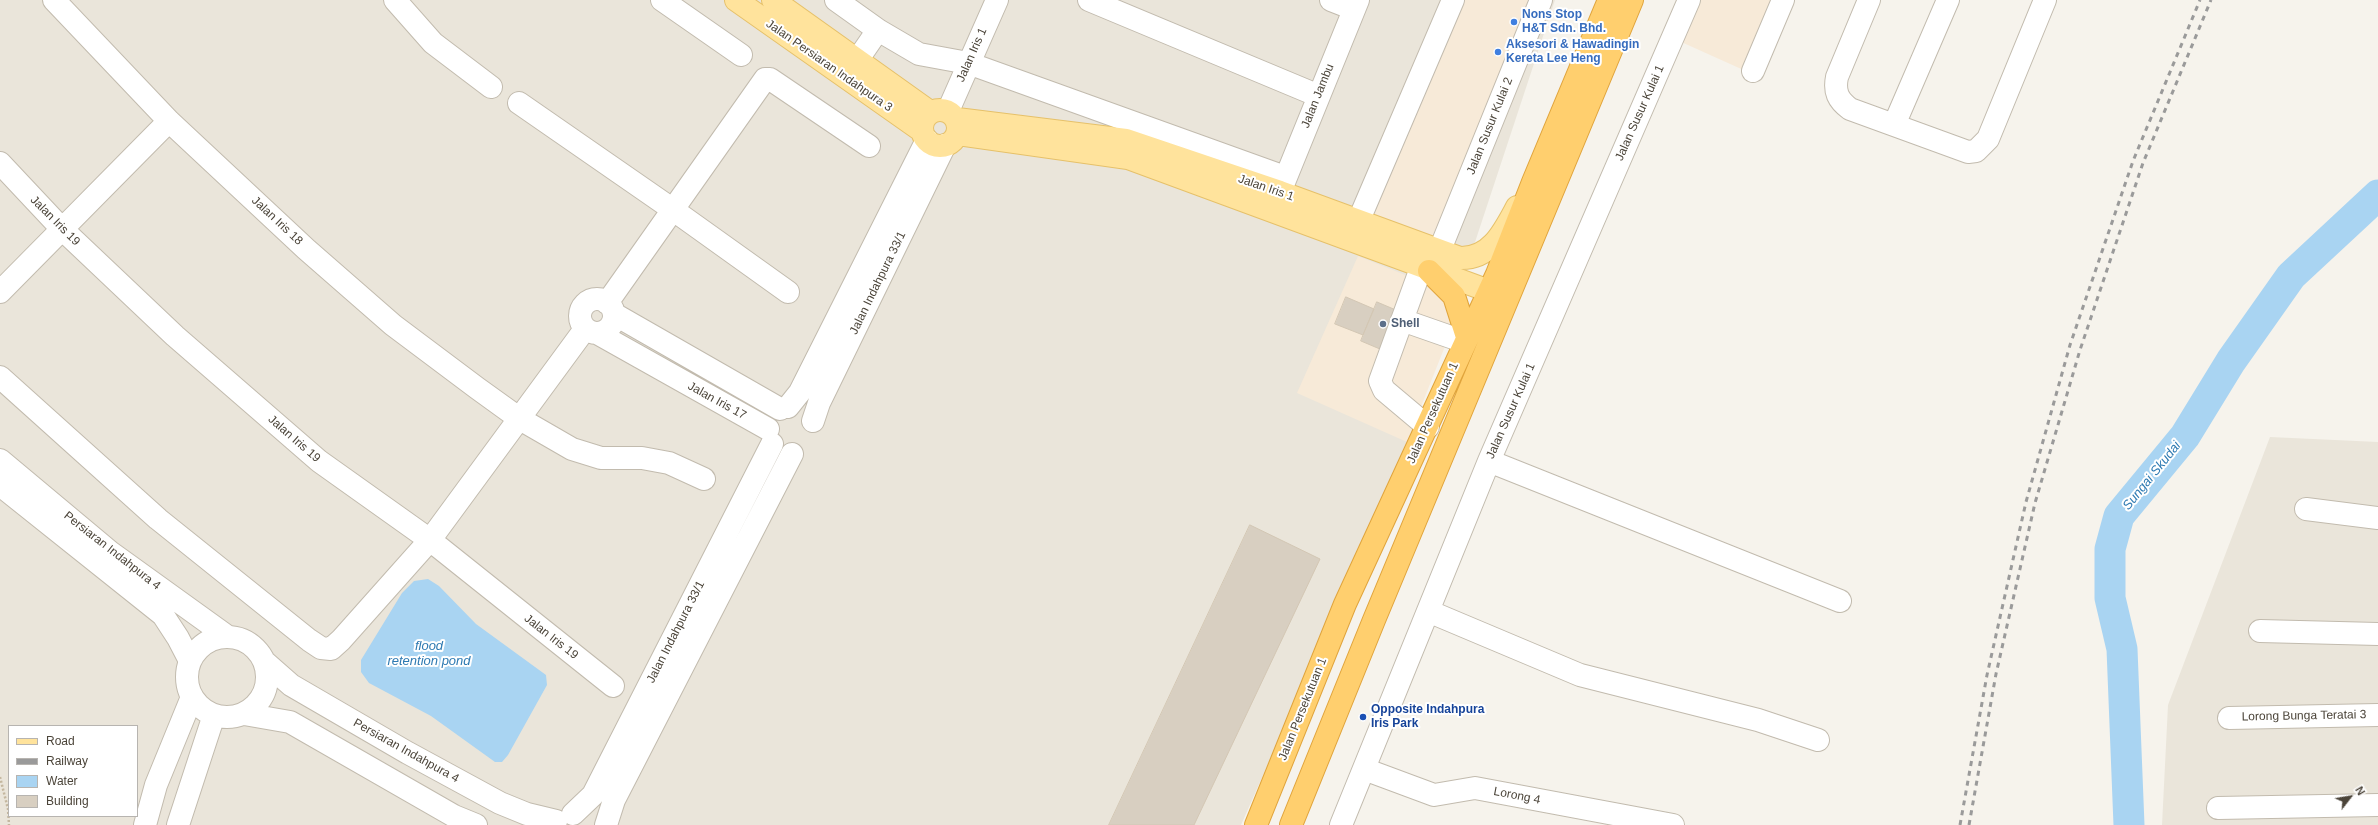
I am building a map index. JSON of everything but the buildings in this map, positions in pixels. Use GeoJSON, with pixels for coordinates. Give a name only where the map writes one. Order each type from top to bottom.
{"type":"FeatureCollection","features":[{"type":"Feature","properties":{"kind":"highway","name":"Jalan Persekutuan 1"},"geometry":{"type":"LineString","coordinates":[[1256,825],[1345,604],[1428,427],[1466,339],[1489,291],[1532,182],[1609,0]]}},
{"type":"Feature","properties":{"kind":"highway","name":"Jalan Persekutuan 1"},"geometry":{"type":"LineString","coordinates":[[1291,825],[1377,612],[1632,0]]}},
{"type":"Feature","properties":{"kind":"highway"},"geometry":{"type":"LineString","coordinates":[[1425,269],[1454,296],[1466,339]]}},
{"type":"Feature","properties":{"kind":"highway"},"geometry":{"type":"LineString","coordinates":[[1489,291],[1515,282]]}},
{"type":"Feature","properties":{"kind":"main road","name":"Jalan Persiaran Indahpura 3"},"geometry":{"type":"LineString","coordinates":[[736,0],[845,78],[941,128]]}},
{"type":"Feature","properties":{"kind":"main road","name":"Jalan Persiaran Indahpura 3"},"geometry":{"type":"LineString","coordinates":[[773,0],[858,60],[941,128]]}},
{"type":"Feature","properties":{"kind":"main road","name":"Jalan Iris 1"},"geometry":{"type":"LineString","coordinates":[[941,128],[1126,140],[1283,185],[1358,222],[1460,258],[1472,259],[1485,252],[1507,224],[1532,182]]}},
{"type":"Feature","properties":{"kind":"main road","name":"Jalan Iris 1"},"geometry":{"type":"LineString","coordinates":[[941,128],[1128,158],[1425,269],[1489,291]]}},
{"type":"Feature","properties":{"kind":"street","name":"Jalan Iris 18"},"geometry":{"type":"LineString","coordinates":[[54,0],[169,121],[306,249],[393,324],[520,419],[572,449],[601,458],[642,458],[669,463],[704,479]]}},
{"type":"Feature","properties":{"kind":"street"},"geometry":{"type":"LineString","coordinates":[[395,0],[433,43],[491,87]]}},
{"type":"Feature","properties":{"kind":"street"},"geometry":{"type":"LineString","coordinates":[[662,0],[741,55]]}},
{"type":"Feature","properties":{"kind":"street"},"geometry":{"type":"LineString","coordinates":[[836,0],[878,30],[919,54],[968,63],[1283,185]]}},
{"type":"Feature","properties":{"kind":"street","name":"Jalan Iris 1"},"geometry":{"type":"LineString","coordinates":[[941,128],[968,63],[997,0]]}},
{"type":"Feature","properties":{"kind":"street"},"geometry":{"type":"LineString","coordinates":[[1089,0],[1319,96]]}},
{"type":"Feature","properties":{"kind":"street"},"geometry":{"type":"LineString","coordinates":[[1332,0],[1356,4]]}},
{"type":"Feature","properties":{"kind":"street"},"geometry":{"type":"LineString","coordinates":[[1358,222],[1452,0]]}},
{"type":"Feature","properties":{"kind":"street","name":"Jalan Susur Kulai 2"},"geometry":{"type":"LineString","coordinates":[[1440,252],[1541,0]]}},
{"type":"Feature","properties":{"kind":"street","name":"Jalan Susur Kulai 1"},"geometry":{"type":"LineString","coordinates":[[1341,825],[1489,461],[1689,0]]}},
{"type":"Feature","properties":{"kind":"street"},"geometry":{"type":"LineString","coordinates":[[1753,71],[1783,0]]}},
{"type":"Feature","properties":{"kind":"street"},"geometry":{"type":"LineString","coordinates":[[1869,0],[1835,86],[1837,96],[1842,103],[1850,109],[1960,151],[1976,150],[1983,146],[1988,139],[2045,0]]}},
{"type":"Feature","properties":{"kind":"street"},"geometry":{"type":"LineString","coordinates":[[1894,125],[1948,0]]}},
{"type":"Feature","properties":{"kind":"street","name":"Jalan Jambu"},"geometry":{"type":"LineString","coordinates":[[1283,185],[1356,4]]}},
{"type":"Feature","properties":{"kind":"street"},"geometry":{"type":"LineString","coordinates":[[845,78],[878,30]]}},
{"type":"Feature","properties":{"kind":"street"},"geometry":{"type":"LineString","coordinates":[[610,309],[672,209],[765,79],[770,79],[870,146]]}},
{"type":"Feature","properties":{"kind":"street"},"geometry":{"type":"LineString","coordinates":[[518,103],[672,209],[788,292]]}},
{"type":"Feature","properties":{"kind":"street"},"geometry":{"type":"LineString","coordinates":[[0,292],[169,121]]}},
{"type":"Feature","properties":{"kind":"street","name":"Jalan Indahpura 33/1"},"geometry":{"type":"LineString","coordinates":[[784,408],[800,392],[941,128]]}},
{"type":"Feature","properties":{"kind":"street","name":"Jalan Indahpura 33/1"},"geometry":{"type":"LineString","coordinates":[[813,421],[819,403],[941,128]]}},
{"type":"Feature","properties":{"kind":"street","name":"Jalan Iris 19"},"geometry":{"type":"LineString","coordinates":[[0,163],[62,229],[175,336],[319,461],[430,540],[613,686]]}},
{"type":"Feature","properties":{"kind":"street"},"geometry":{"type":"LineString","coordinates":[[1425,269],[1402,320],[1380,381],[1384,390],[1428,427]]}},
{"type":"Feature","properties":{"kind":"street"},"geometry":{"type":"LineString","coordinates":[[0,377],[158,519],[321,648],[332,649],[430,540],[520,419],[591,331],[608,329],[613,320],[610,309],[597,299],[587,302],[583,306],[580,316],[591,331]]}},
{"type":"Feature","properties":{"kind":"street","name":"Jalan Iris 17"},"geometry":{"type":"LineString","coordinates":[[610,309],[680,353],[784,408]]}},
{"type":"Feature","properties":{"kind":"street"},"geometry":{"type":"LineString","coordinates":[[1402,320],[1466,339]]}},
{"type":"Feature","properties":{"kind":"street","name":"Jalan Iris 17"},"geometry":{"type":"LineString","coordinates":[[591,331],[666,372],[770,436]]}},
{"type":"Feature","properties":{"kind":"street"},"geometry":{"type":"LineString","coordinates":[[784,408],[803,410],[813,421],[814,436],[811,443],[800,452],[792,454],[785,453],[770,436],[770,421],[784,408]]}},
{"type":"Feature","properties":{"kind":"street","name":"Jalan Indahpura 33/1"},"geometry":{"type":"LineString","coordinates":[[560,820],[593,795],[770,436]]}},
{"type":"Feature","properties":{"kind":"street","name":"Jalan Indahpura 33/1"},"geometry":{"type":"LineString","coordinates":[[606,825],[614,800],[792,454]]}},
{"type":"Feature","properties":{"kind":"street","name":"Persiaran Indahpura 4"},"geometry":{"type":"LineString","coordinates":[[0,460],[110,552],[228,636]]}},
{"type":"Feature","properties":{"kind":"street"},"geometry":{"type":"LineString","coordinates":[[1489,461],[1840,601]]}},
{"type":"Feature","properties":{"kind":"street","name":"Persiaran Indahpura 4"},"geometry":{"type":"LineString","coordinates":[[0,485],[162,615],[178,638],[190,661]]}},
{"type":"Feature","properties":{"kind":"street"},"geometry":{"type":"LineString","coordinates":[[2306,509],[2378,518]]}},
{"type":"Feature","properties":{"kind":"street"},"geometry":{"type":"LineString","coordinates":[[1428,611],[1580,675],[1758,720],[1818,740]]}},
{"type":"Feature","properties":{"kind":"street"},"geometry":{"type":"LineString","coordinates":[[2260,632],[2378,634]]}},
{"type":"Feature","properties":{"kind":"street"},"geometry":{"type":"LineString","coordinates":[[228,636],[240,639],[251,644],[260,653],[266,663],[268,683],[265,693],[260,702],[244,714],[235,717],[214,715],[206,711],[192,697],[188,686],[187,674],[190,661],[196,651],[205,643],[216,638],[228,636]]}},
{"type":"Feature","properties":{"kind":"street","name":"Persiaran Indahpura 4"},"geometry":{"type":"LineString","coordinates":[[266,663],[291,685],[408,753],[500,803],[527,814],[560,820],[590,817],[600,825]]}},
{"type":"Feature","properties":{"kind":"street"},"geometry":{"type":"LineString","coordinates":[[145,825],[156,785],[192,697]]}},
{"type":"Feature","properties":{"kind":"street"},"geometry":{"type":"LineString","coordinates":[[244,714],[290,722],[454,816],[476,825]]}},
{"type":"Feature","properties":{"kind":"street"},"geometry":{"type":"LineString","coordinates":[[178,825],[214,715]]}},
{"type":"Feature","properties":{"kind":"street","name":"Lorong Bunga Teratai 3"},"geometry":{"type":"LineString","coordinates":[[2229,718],[2378,715]]}},
{"type":"Feature","properties":{"kind":"street","name":"Lorong 4"},"geometry":{"type":"LineString","coordinates":[[1364,769],[1434,795],[1475,788],[1673,825]]}},
{"type":"Feature","properties":{"kind":"street"},"geometry":{"type":"LineString","coordinates":[[2218,808],[2378,805]]}},
{"type":"Feature","properties":{"kind":"path"},"geometry":{"type":"LineString","coordinates":[[0,777],[8,809],[8,825]]}},
{"type":"Feature","properties":{"kind":"shaded area"},"geometry":{"type":"Polygon","coordinates":[[[0,0],[1555,0],[1404,457],[1241,825],[0,825],[0,0]]]}},
{"type":"Feature","properties":{"kind":"shaded area"},"geometry":{"type":"Polygon","coordinates":[[[1458,0],[1534,0],[1438,239],[1368,216],[1458,0]]]}},
{"type":"Feature","properties":{"kind":"shaded area"},"geometry":{"type":"Polygon","coordinates":[[[1697,0],[1778,0],[1748,72],[1679,41],[1697,0]]]}},
{"type":"Feature","properties":{"kind":"shaded area"},"geometry":{"type":"Polygon","coordinates":[[[1358,256],[1445,291],[1453,326],[1407,442],[1297,393],[1358,256]]]}},
{"type":"Feature","properties":{"kind":"shaded area"},"geometry":{"type":"Polygon","coordinates":[[[2270,437],[2378,442],[2378,825],[2162,825],[2168,705],[2270,437]]]}},
{"type":"Feature","properties":{"kind":"water","name":"flood retention pond"},"geometry":{"type":"Polygon","coordinates":[[[428,579],[439,586],[476,624],[546,675],[547,685],[508,755],[502,762],[495,762],[431,716],[369,683],[361,672],[361,660],[402,593],[414,581],[428,579]]]}},
{"type":"Feature","properties":{"kind":"waterway","name":"Sungai Skudai"},"geometry":{"type":"LineString","coordinates":[[2129,825],[2122,649],[2110,598],[2110,549],[2119,516],[2185,436],[2231,361],[2291,276],[2378,195]]}},
{"type":"Feature","properties":{"kind":"railway"},"geometry":{"type":"LineString","coordinates":[[1960,825],[1987,675],[2026,502],[2070,345],[2133,161],[2200,0]]}},
{"type":"Feature","properties":{"kind":"railway"},"geometry":{"type":"LineString","coordinates":[[1969,825],[1996,674],[2035,503],[2080,350],[2143,163],[2211,0]]}},
{"type":"Feature","properties":{"kind":"place","name":"Nons Stop H&T Sdn. Bhd."},"geometry":{"type":"Point","coordinates":[1514,22]}},
{"type":"Feature","properties":{"kind":"place","name":"Aksesori & Hawadingin Kereta Lee Heng"},"geometry":{"type":"Point","coordinates":[1498,52]}},
{"type":"Feature","properties":{"kind":"place","name":"Shell"},"geometry":{"type":"Point","coordinates":[1383,324]}},
{"type":"Feature","properties":{"kind":"place","name":"Opposite Indahpura Iris Park"},"geometry":{"type":"Point","coordinates":[1363,717]}}]}
